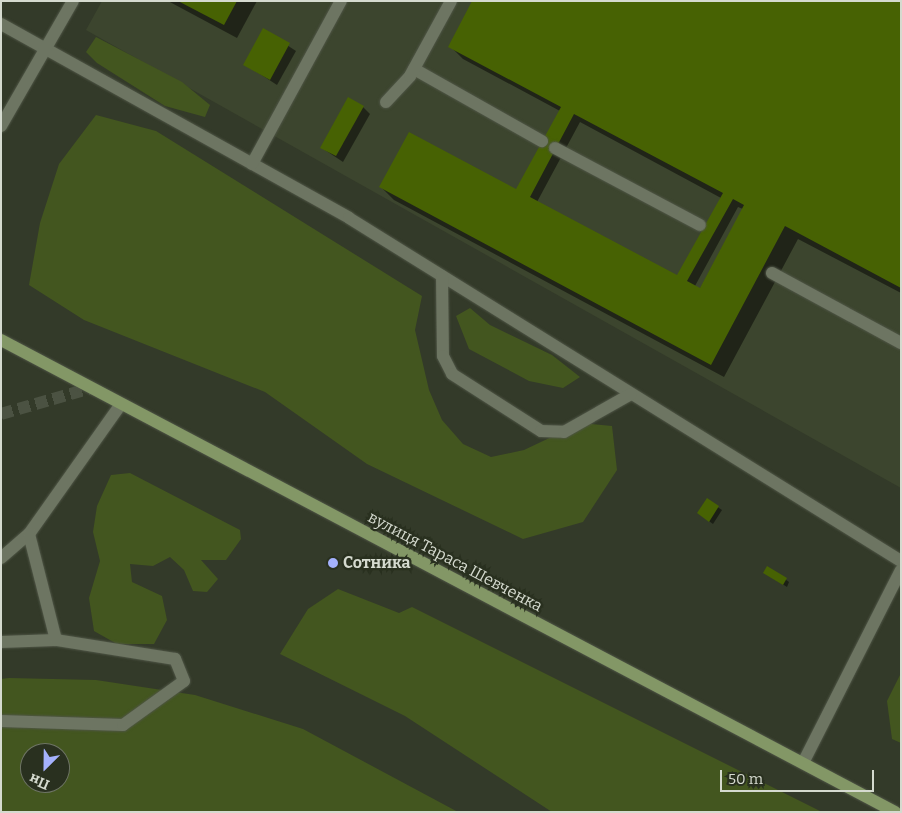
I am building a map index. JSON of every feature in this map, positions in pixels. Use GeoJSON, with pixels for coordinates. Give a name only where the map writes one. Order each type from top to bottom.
{"type":"FeatureCollection","features":[{"type":"Feature","properties":{"kind":"main road","name":"вулиця Тараса Шевченка"},"geometry":{"type":"LineString","coordinates":[[1,340],[895,812]]}},
{"type":"Feature","properties":{"kind":"lane"},"geometry":{"type":"LineString","coordinates":[[1,126],[48,48],[73,1]]}},
{"type":"Feature","properties":{"kind":"lane"},"geometry":{"type":"LineString","coordinates":[[252,164],[340,1]]}},
{"type":"Feature","properties":{"kind":"lane"},"geometry":{"type":"LineString","coordinates":[[386,102],[414,69],[451,1]]}},
{"type":"Feature","properties":{"kind":"lane"},"geometry":{"type":"LineString","coordinates":[[1,24],[48,48],[252,164],[442,276],[901,561]]}},
{"type":"Feature","properties":{"kind":"lane"},"geometry":{"type":"LineString","coordinates":[[414,69],[542,141]]}},
{"type":"Feature","properties":{"kind":"lane"},"geometry":{"type":"LineString","coordinates":[[556,148],[700,225]]}},
{"type":"Feature","properties":{"kind":"lane"},"geometry":{"type":"LineString","coordinates":[[772,273],[901,343]]}},
{"type":"Feature","properties":{"kind":"lane"},"geometry":{"type":"LineString","coordinates":[[442,276],[443,356],[452,374],[541,430],[564,432],[631,394]]}},
{"type":"Feature","properties":{"kind":"lane"},"geometry":{"type":"LineString","coordinates":[[1,558],[29,534],[121,404]]}},
{"type":"Feature","properties":{"kind":"lane"},"geometry":{"type":"LineString","coordinates":[[29,534],[56,640]]}},
{"type":"Feature","properties":{"kind":"lane"},"geometry":{"type":"LineString","coordinates":[[803,763],[901,570]]}},
{"type":"Feature","properties":{"kind":"lane"},"geometry":{"type":"LineString","coordinates":[[1,642],[56,640],[175,659],[184,681],[123,725],[1,721]]}},
{"type":"Feature","properties":{"kind":"shaded area"},"geometry":{"type":"Polygon","coordinates":[[[102,1],[901,1],[901,488],[86,30],[102,1]]]}},
{"type":"Feature","properties":{"kind":"green space"},"geometry":{"type":"Polygon","coordinates":[[[96,37],[182,82],[210,105],[205,117],[165,106],[97,63],[86,52],[96,37]]]}},
{"type":"Feature","properties":{"kind":"green space"},"geometry":{"type":"Polygon","coordinates":[[[96,115],[156,131],[422,296],[415,330],[429,390],[442,420],[463,444],[491,457],[524,450],[581,423],[612,426],[617,470],[583,522],[523,539],[367,464],[265,392],[84,320],[29,285],[40,223],[59,164],[96,115]]]}},
{"type":"Feature","properties":{"kind":"green space"},"geometry":{"type":"Polygon","coordinates":[[[470,308],[490,325],[552,355],[580,377],[563,388],[529,381],[469,349],[456,316],[470,308]]]}},
{"type":"Feature","properties":{"kind":"green space"},"geometry":{"type":"Polygon","coordinates":[[[130,473],[240,530],[241,539],[226,560],[201,560],[218,579],[207,592],[193,591],[184,570],[170,557],[153,566],[130,564],[132,582],[162,596],[167,620],[154,644],[117,644],[94,631],[89,598],[100,561],[93,532],[97,506],[111,475],[130,473]]]}},
{"type":"Feature","properties":{"kind":"green space"},"geometry":{"type":"Polygon","coordinates":[[[338,589],[399,613],[412,607],[822,812],[552,812],[405,716],[280,654],[308,609],[338,589]]]}},
{"type":"Feature","properties":{"kind":"green space"},"geometry":{"type":"Polygon","coordinates":[[[901,673],[901,743],[892,739],[887,701],[901,673]]]}},
{"type":"Feature","properties":{"kind":"green space"},"geometry":{"type":"Polygon","coordinates":[[[9,678],[96,680],[195,695],[303,729],[458,812],[1,812],[1,679],[9,678]]]}},
{"type":"Feature","properties":{"kind":"building"},"geometry":{"type":"Polygon","coordinates":[[[178,1],[237,1],[224,25],[178,1]]]}},
{"type":"Feature","properties":{"kind":"building"},"geometry":{"type":"Polygon","coordinates":[[[472,1],[901,1],[901,288],[785,226],[711,365],[379,187],[409,132],[516,189],[561,107],[448,47],[472,1]],[[574,114],[530,197],[677,275],[723,193],[574,114]],[[733,199],[687,281],[700,288],[744,205],[733,199]]]}},
{"type":"Feature","properties":{"kind":"building"},"geometry":{"type":"Polygon","coordinates":[[[263,28],[290,43],[270,80],[243,65],[263,28]]]}},
{"type":"Feature","properties":{"kind":"building"},"geometry":{"type":"Polygon","coordinates":[[[348,97],[364,106],[336,156],[320,148],[348,97]]]}},
{"type":"Feature","properties":{"kind":"building"},"geometry":{"type":"Polygon","coordinates":[[[707,498],[719,506],[709,522],[697,513],[707,498]]]}},
{"type":"Feature","properties":{"kind":"building"},"geometry":{"type":"Polygon","coordinates":[[[767,566],[787,578],[783,585],[763,573],[767,566]]]}},
{"type":"Feature","properties":{"kind":"tunnel"},"geometry":{"type":"LineString","coordinates":[[1,414],[91,388]]}},
{"type":"Feature","properties":{"kind":"place","name":"Сотника"},"geometry":{"type":"Point","coordinates":[333,563]}}]}
